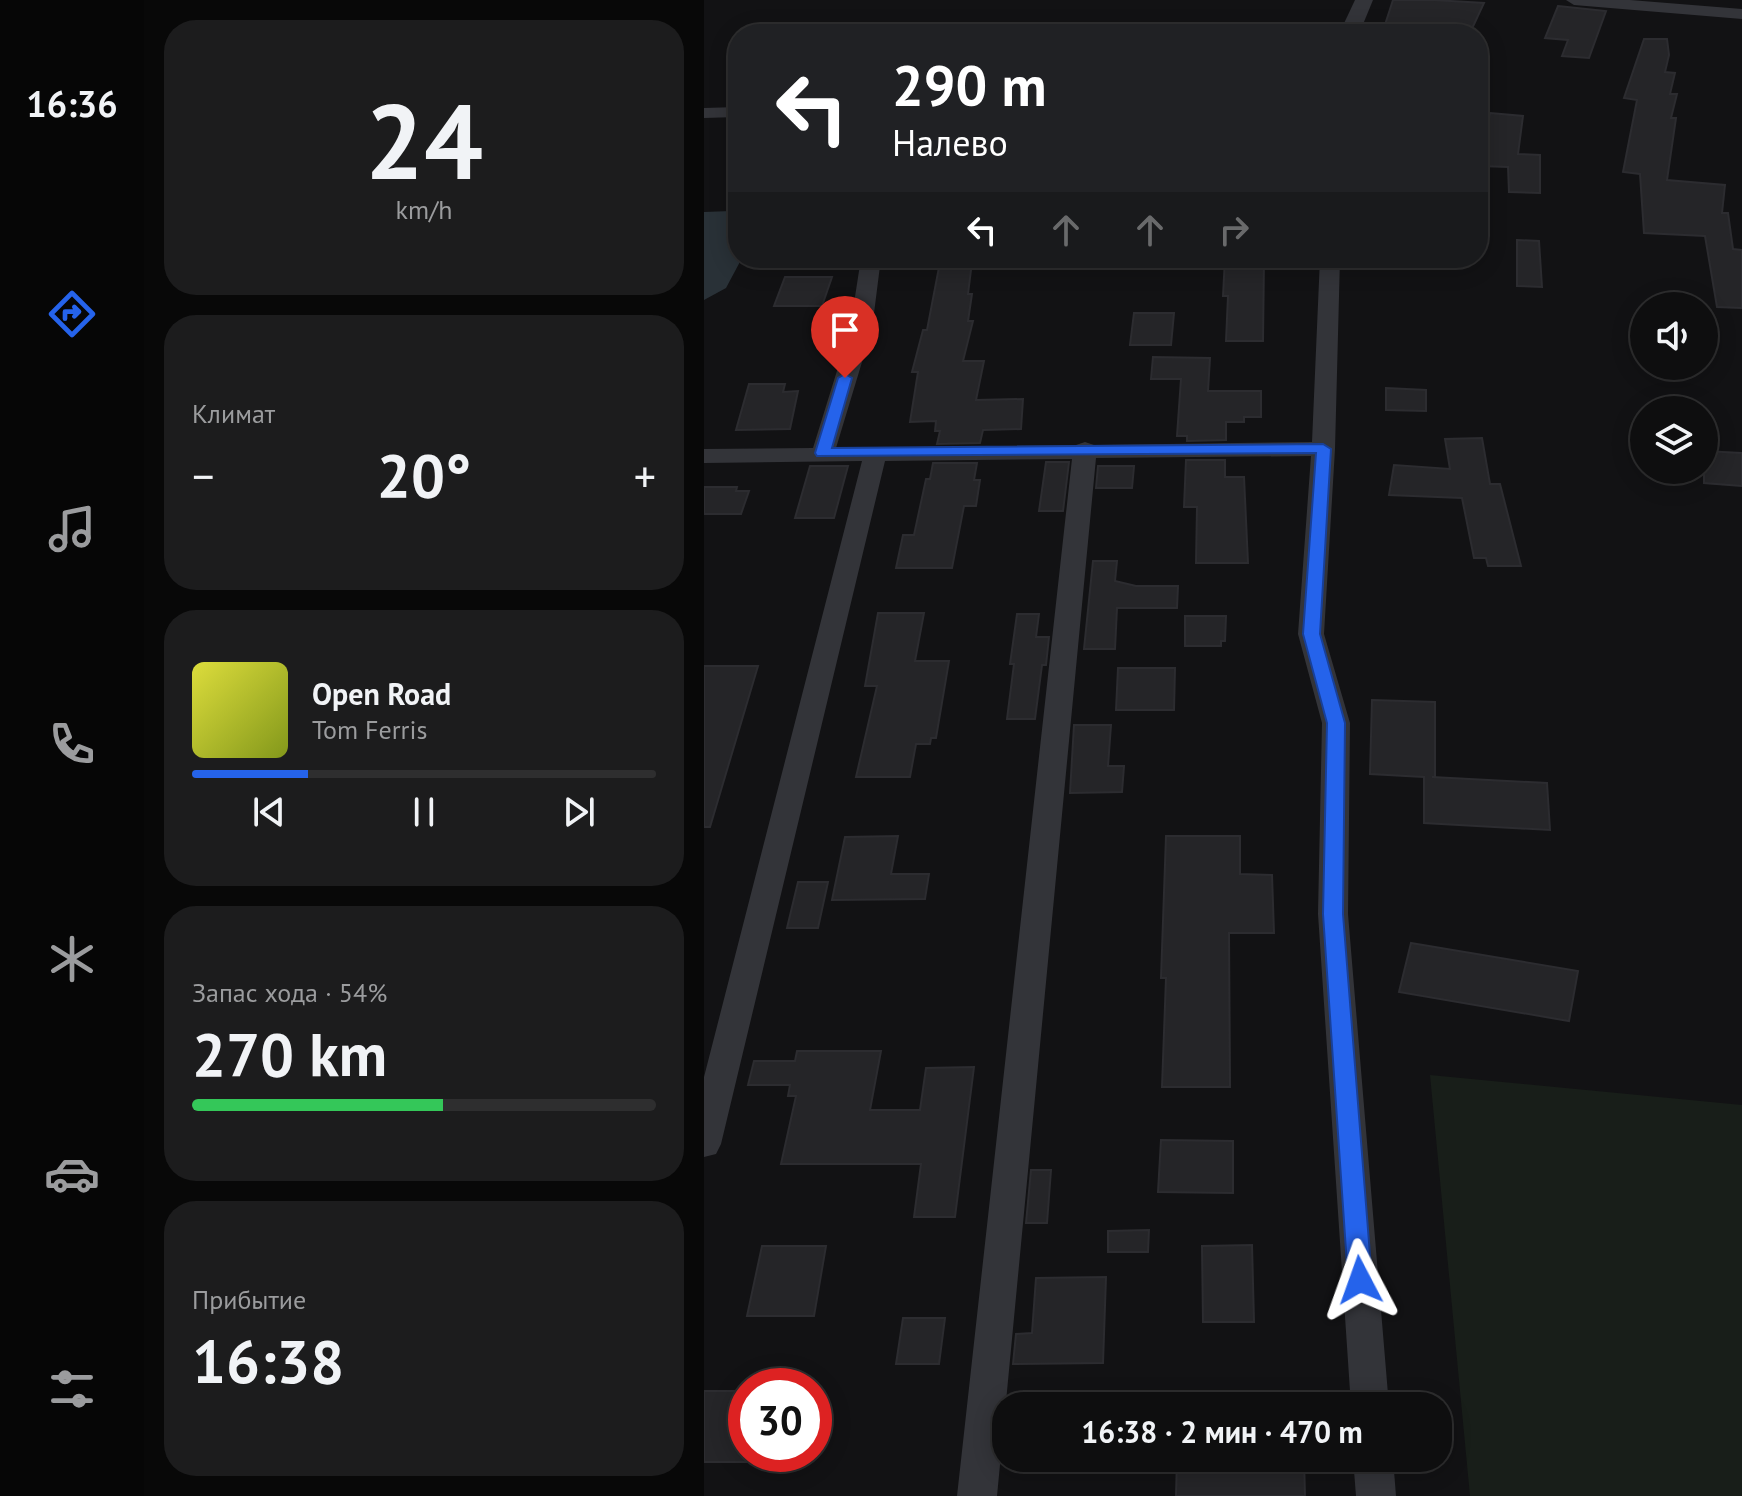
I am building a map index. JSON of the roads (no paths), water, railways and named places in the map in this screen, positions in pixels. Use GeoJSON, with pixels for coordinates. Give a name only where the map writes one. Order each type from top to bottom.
{"type":"FeatureCollection","features":[{"type":"Feature","properties":{"kind":"street"},"geometry":{"type":"LineString","coordinates":[[1353,24],[1364,0]]}},
{"type":"Feature","properties":{"kind":"street"},"geometry":{"type":"LineString","coordinates":[[1574,0],[1714,6],[1742,14]]}},
{"type":"Feature","properties":{"kind":"street"},"geometry":{"type":"LineString","coordinates":[[704,113],[728,112]]}},
{"type":"Feature","properties":{"kind":"street"},"geometry":{"type":"LineString","coordinates":[[823,453],[861,329],[870,268]]}},
{"type":"Feature","properties":{"kind":"street"},"geometry":{"type":"LineString","coordinates":[[1330,268],[1323,449],[1311,634],[1336,723],[1333,914],[1369,1392]]}},
{"type":"Feature","properties":{"kind":"street"},"geometry":{"type":"LineString","coordinates":[[704,456],[1085,449],[1323,449]]}},
{"type":"Feature","properties":{"kind":"street"},"geometry":{"type":"LineString","coordinates":[[977,1496],[1085,449]]}},
{"type":"Feature","properties":{"kind":"street"},"geometry":{"type":"LineString","coordinates":[[704,1144],[876,452]]}},
{"type":"Feature","properties":{"kind":"street"},"geometry":{"type":"LineString","coordinates":[[1374,1472],[1376,1496]]}}]}
